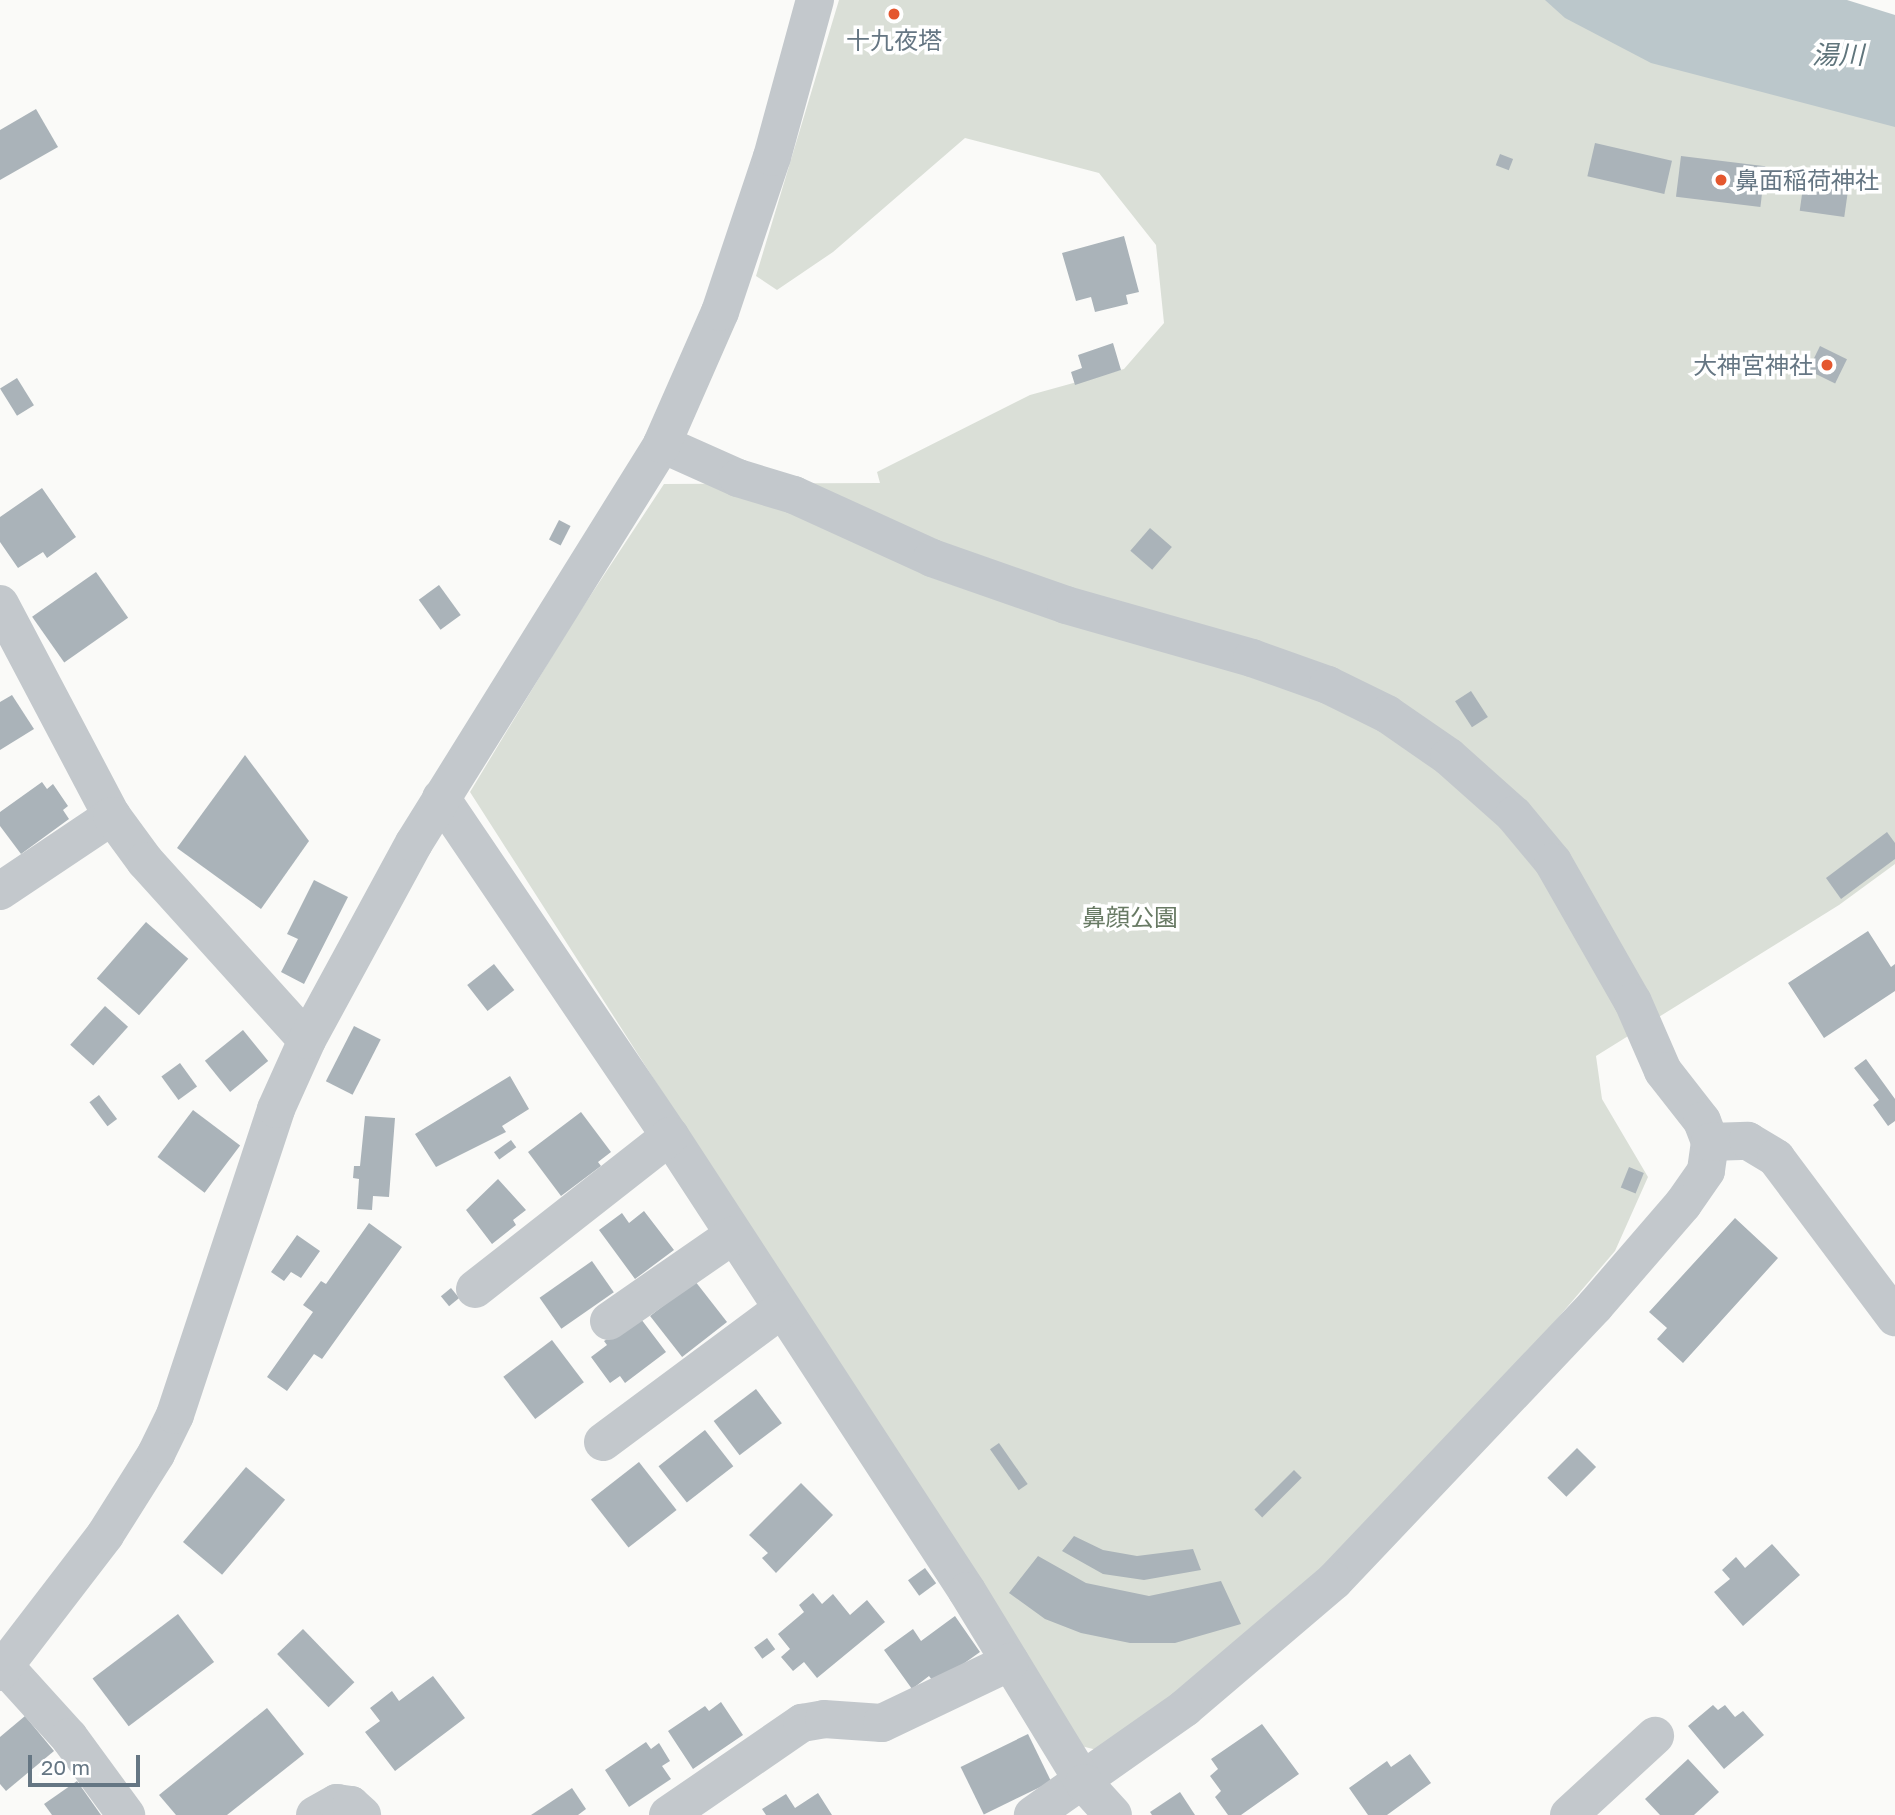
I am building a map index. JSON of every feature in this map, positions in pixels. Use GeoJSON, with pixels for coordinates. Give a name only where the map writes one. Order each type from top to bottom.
{"type":"FeatureCollection","features":[{"type":"Feature","properties":{"kind":"street"},"geometry":{"type":"LineString","coordinates":[[126,1815],[69,1737],[2,1666],[105,1535],[137,1489],[171,1425],[276,1109],[307,1040],[441,798],[662,444],[720,312],[772,157],[815,0]]}},
{"type":"Feature","properties":{"kind":"street"},"geometry":{"type":"LineString","coordinates":[[662,444],[738,478],[794,495],[932,558],[1066,605],[1252,658],[1328,685],[1387,714],[1449,757],[1514,815],[1553,862],[1633,1002],[1663,1071],[1702,1121],[1710,1142],[1706,1171],[1683,1204],[1595,1306],[1422,1492],[1334,1581],[1185,1708],[1084,1783],[1033,1815]]}},
{"type":"Feature","properties":{"kind":"street"},"geometry":{"type":"LineString","coordinates":[[2,615],[112,816],[145,861],[307,1040]]}},
{"type":"Feature","properties":{"kind":"street"},"geometry":{"type":"LineString","coordinates":[[441,798],[670,1136],[1010,1662],[1084,1783],[1113,1815]]}},
{"type":"Feature","properties":{"kind":"street"},"geometry":{"type":"LineString","coordinates":[[0,891],[112,816]]}},
{"type":"Feature","properties":{"kind":"street"},"geometry":{"type":"LineString","coordinates":[[475,1289],[670,1136]]}},
{"type":"Feature","properties":{"kind":"street"},"geometry":{"type":"LineString","coordinates":[[1710,1142],[1748,1141],[1776,1158],[1895,1317]]}},
{"type":"Feature","properties":{"kind":"street"},"geometry":{"type":"LineString","coordinates":[[610,1321],[733,1235]]}},
{"type":"Feature","properties":{"kind":"street"},"geometry":{"type":"LineString","coordinates":[[603,1442],[782,1309]]}},
{"type":"Feature","properties":{"kind":"street"},"geometry":{"type":"LineString","coordinates":[[668,1815],[802,1723],[824,1719],[882,1723],[907,1715],[1010,1662]]}},
{"type":"Feature","properties":{"kind":"street"},"geometry":{"type":"LineString","coordinates":[[1569,1815],[1655,1736]]}},
{"type":"Feature","properties":{"kind":"street"},"geometry":{"type":"LineString","coordinates":[[315,1815],[337,1803],[351,1805],[362,1815]]}},
{"type":"Feature","properties":{"kind":"green space","name":"鼻顔公園"},"geometry":{"type":"Polygon","coordinates":[[[839,0],[1564,0],[1895,114],[1895,864],[1839,905],[1596,1056],[1602,1099],[1648,1177],[1615,1251],[1458,1435],[1344,1552],[1105,1752],[1081,1746],[470,792],[571,625],[664,484],[880,483],[877,472],[1030,395],[1124,369],[1164,323],[1156,245],[1099,173],[965,138],[833,252],[777,290],[756,276],[839,0]]]}},
{"type":"Feature","properties":{"kind":"water","name":"湯川"},"geometry":{"type":"Polygon","coordinates":[[[1545,0],[1847,0],[1895,15],[1895,127],[1651,63],[1565,18],[1545,0]]]}},
{"type":"Feature","properties":{"kind":"building"},"geometry":{"type":"Polygon","coordinates":[[[36,109],[58,147],[0,180],[0,130],[36,109]]]}},
{"type":"Feature","properties":{"kind":"building","name":"鼻面稲荷神社"},"geometry":{"type":"Polygon","coordinates":[[[1595,143],[1672,161],[1664,194],[1587,176],[1595,143]]]}},
{"type":"Feature","properties":{"kind":"building"},"geometry":{"type":"Polygon","coordinates":[[[1500,154],[1513,159],[1509,170],[1496,165],[1500,154]]]}},
{"type":"Feature","properties":{"kind":"building","name":"鼻面稲荷神社"},"geometry":{"type":"Polygon","coordinates":[[[1681,156],[1765,166],[1760,207],[1676,197],[1681,156]]]}},
{"type":"Feature","properties":{"kind":"building"},"geometry":{"type":"Polygon","coordinates":[[[1805,173],[1850,179],[1844,217],[1800,211],[1805,173]]]}},
{"type":"Feature","properties":{"kind":"building"},"geometry":{"type":"Polygon","coordinates":[[[1124,236],[1139,292],[1126,295],[1128,304],[1095,312],[1091,297],[1076,301],[1062,253],[1124,236]]]}},
{"type":"Feature","properties":{"kind":"building"},"geometry":{"type":"Polygon","coordinates":[[[1113,343],[1121,370],[1075,385],[1071,372],[1082,368],[1078,355],[1113,343]]]}},
{"type":"Feature","properties":{"kind":"building","name":"大神宮神社"},"geometry":{"type":"Polygon","coordinates":[[[1820,346],[1847,359],[1835,383],[1808,370],[1820,346]]]}},
{"type":"Feature","properties":{"kind":"building"},"geometry":{"type":"Polygon","coordinates":[[[17,378],[34,405],[17,416],[0,389],[17,378]]]}},
{"type":"Feature","properties":{"kind":"building"},"geometry":{"type":"Polygon","coordinates":[[[42,488],[76,537],[47,558],[43,552],[18,568],[0,542],[0,517],[42,488]]]}},
{"type":"Feature","properties":{"kind":"building"},"geometry":{"type":"Polygon","coordinates":[[[559,520],[571,526],[561,546],[549,540],[559,520]]]}},
{"type":"Feature","properties":{"kind":"building"},"geometry":{"type":"Polygon","coordinates":[[[1150,528],[1172,547],[1152,570],[1130,551],[1150,528]]]}},
{"type":"Feature","properties":{"kind":"building"},"geometry":{"type":"Polygon","coordinates":[[[96,572],[128,618],[64,663],[32,617],[96,572]]]}},
{"type":"Feature","properties":{"kind":"building"},"geometry":{"type":"Polygon","coordinates":[[[439,585],[461,615],[441,630],[419,600],[439,585]]]}},
{"type":"Feature","properties":{"kind":"building"},"geometry":{"type":"Polygon","coordinates":[[[1471,691],[1488,717],[1472,727],[1455,701],[1471,691]]]}},
{"type":"Feature","properties":{"kind":"building"},"geometry":{"type":"Polygon","coordinates":[[[12,695],[34,729],[0,750],[0,702],[12,695]]]}},
{"type":"Feature","properties":{"kind":"building"},"geometry":{"type":"Polygon","coordinates":[[[245,755],[309,841],[261,909],[177,848],[245,755]]]}},
{"type":"Feature","properties":{"kind":"building"},"geometry":{"type":"Polygon","coordinates":[[[42,782],[47,789],[53,784],[68,806],[63,810],[69,819],[21,854],[0,826],[0,812],[42,782]]]}},
{"type":"Feature","properties":{"kind":"building"},"geometry":{"type":"Polygon","coordinates":[[[1887,832],[1895,843],[1895,859],[1841,899],[1826,878],[1887,832]]]}},
{"type":"Feature","properties":{"kind":"building"},"geometry":{"type":"Polygon","coordinates":[[[314,880],[348,897],[304,984],[281,972],[298,939],[287,934],[314,880]]]}},
{"type":"Feature","properties":{"kind":"building"},"geometry":{"type":"Polygon","coordinates":[[[146,922],[188,959],[139,1015],[97,979],[146,922]]]}},
{"type":"Feature","properties":{"kind":"building"},"geometry":{"type":"Polygon","coordinates":[[[1868,931],[1891,967],[1895,964],[1895,991],[1824,1038],[1788,983],[1868,931]]]}},
{"type":"Feature","properties":{"kind":"building"},"geometry":{"type":"Polygon","coordinates":[[[494,964],[514,990],[488,1011],[467,985],[494,964]]]}},
{"type":"Feature","properties":{"kind":"building"},"geometry":{"type":"Polygon","coordinates":[[[105,1006],[128,1027],[93,1065],[70,1045],[105,1006]]]}},
{"type":"Feature","properties":{"kind":"building"},"geometry":{"type":"Polygon","coordinates":[[[354,1026],[381,1040],[353,1095],[326,1081],[354,1026]]]}},
{"type":"Feature","properties":{"kind":"building"},"geometry":{"type":"Polygon","coordinates":[[[243,1030],[268,1061],[230,1092],[205,1061],[243,1030]]]}},
{"type":"Feature","properties":{"kind":"building"},"geometry":{"type":"Polygon","coordinates":[[[1866,1059],[1895,1099],[1895,1121],[1888,1126],[1873,1105],[1879,1100],[1854,1068],[1866,1059]]]}},
{"type":"Feature","properties":{"kind":"building"},"geometry":{"type":"Polygon","coordinates":[[[180,1063],[197,1086],[178,1100],[161,1077],[180,1063]]]}},
{"type":"Feature","properties":{"kind":"building"},"geometry":{"type":"Polygon","coordinates":[[[510,1076],[529,1109],[502,1126],[506,1132],[436,1167],[415,1134],[510,1076]]]}},
{"type":"Feature","properties":{"kind":"building"},"geometry":{"type":"Polygon","coordinates":[[[99,1095],[117,1119],[107,1126],[89,1102],[99,1095]]]}},
{"type":"Feature","properties":{"kind":"building"},"geometry":{"type":"Polygon","coordinates":[[[193,1110],[240,1146],[205,1193],[157,1157],[193,1110]]]}},
{"type":"Feature","properties":{"kind":"building"},"geometry":{"type":"Polygon","coordinates":[[[581,1112],[611,1152],[598,1162],[601,1166],[561,1196],[528,1152],[581,1112]]]}},
{"type":"Feature","properties":{"kind":"building"},"geometry":{"type":"Polygon","coordinates":[[[365,1116],[395,1118],[389,1197],[373,1196],[372,1210],[357,1209],[359,1179],[353,1178],[354,1166],[360,1166],[365,1116]]]}},
{"type":"Feature","properties":{"kind":"building"},"geometry":{"type":"Polygon","coordinates":[[[511,1140],[516,1147],[499,1160],[494,1152],[511,1140]]]}},
{"type":"Feature","properties":{"kind":"building"},"geometry":{"type":"Polygon","coordinates":[[[1629,1167],[1644,1173],[1636,1193],[1621,1187],[1629,1167]]]}},
{"type":"Feature","properties":{"kind":"building"},"geometry":{"type":"Polygon","coordinates":[[[498,1179],[526,1210],[513,1220],[516,1225],[492,1244],[466,1210],[498,1179]]]}},
{"type":"Feature","properties":{"kind":"building"},"geometry":{"type":"Polygon","coordinates":[[[644,1211],[674,1250],[635,1279],[599,1230],[622,1213],[629,1223],[644,1211]]]}},
{"type":"Feature","properties":{"kind":"building"},"geometry":{"type":"Polygon","coordinates":[[[1735,1218],[1778,1258],[1683,1363],[1657,1339],[1667,1328],[1649,1312],[1735,1218]]]}},
{"type":"Feature","properties":{"kind":"building"},"geometry":{"type":"Polygon","coordinates":[[[369,1223],[402,1247],[322,1359],[314,1354],[287,1391],[267,1377],[313,1312],[303,1305],[321,1281],[326,1284],[369,1223]]]}},
{"type":"Feature","properties":{"kind":"building"},"geometry":{"type":"Polygon","coordinates":[[[297,1235],[320,1251],[301,1278],[291,1272],[284,1281],[271,1272],[297,1235]]]}},
{"type":"Feature","properties":{"kind":"building"},"geometry":{"type":"Polygon","coordinates":[[[592,1261],[614,1292],[561,1329],[540,1298],[592,1261]]]}},
{"type":"Feature","properties":{"kind":"building"},"geometry":{"type":"Polygon","coordinates":[[[695,1281],[727,1322],[682,1357],[650,1316],[695,1281]]]}},
{"type":"Feature","properties":{"kind":"building"},"geometry":{"type":"Polygon","coordinates":[[[451,1288],[459,1298],[449,1306],[441,1296],[451,1288]]]}},
{"type":"Feature","properties":{"kind":"building"},"geometry":{"type":"Polygon","coordinates":[[[641,1319],[666,1352],[625,1383],[620,1376],[610,1383],[591,1357],[607,1345],[604,1341],[641,1319]]]}},
{"type":"Feature","properties":{"kind":"building"},"geometry":{"type":"Polygon","coordinates":[[[552,1340],[584,1382],[535,1419],[503,1377],[552,1340]]]}},
{"type":"Feature","properties":{"kind":"building"},"geometry":{"type":"Polygon","coordinates":[[[756,1389],[782,1423],[740,1455],[714,1421],[756,1389]]]}},
{"type":"Feature","properties":{"kind":"building"},"geometry":{"type":"Polygon","coordinates":[[[705,1430],[733,1466],[687,1503],[659,1466],[705,1430]]]}},
{"type":"Feature","properties":{"kind":"building"},"geometry":{"type":"Polygon","coordinates":[[[999,1443],[1028,1484],[1019,1490],[990,1449],[999,1443]]]}},
{"type":"Feature","properties":{"kind":"building"},"geometry":{"type":"Polygon","coordinates":[[[1577,1448],[1596,1467],[1566,1497],[1547,1478],[1577,1448]]]}},
{"type":"Feature","properties":{"kind":"building"},"geometry":{"type":"Polygon","coordinates":[[[639,1462],[677,1510],[628,1548],[591,1500],[639,1462]]]}},
{"type":"Feature","properties":{"kind":"building"},"geometry":{"type":"Polygon","coordinates":[[[246,1467],[285,1500],[222,1575],[183,1542],[246,1467]]]}},
{"type":"Feature","properties":{"kind":"building"},"geometry":{"type":"Polygon","coordinates":[[[1294,1470],[1302,1478],[1262,1517],[1254,1510],[1294,1470]]]}},
{"type":"Feature","properties":{"kind":"building"},"geometry":{"type":"Polygon","coordinates":[[[801,1483],[833,1515],[776,1573],[762,1558],[768,1553],[749,1535],[801,1483]]]}},
{"type":"Feature","properties":{"kind":"building"},"geometry":{"type":"Polygon","coordinates":[[[1074,1536],[1103,1550],[1137,1556],[1193,1549],[1201,1570],[1144,1580],[1103,1574],[1062,1551],[1074,1536]]]}},
{"type":"Feature","properties":{"kind":"building"},"geometry":{"type":"Polygon","coordinates":[[[1772,1544],[1800,1575],[1743,1626],[1714,1592],[1730,1579],[1722,1570],[1736,1557],[1745,1568],[1772,1544]]]}},
{"type":"Feature","properties":{"kind":"building"},"geometry":{"type":"Polygon","coordinates":[[[1038,1556],[1086,1583],[1149,1596],[1221,1581],[1241,1624],[1175,1643],[1130,1643],[1081,1633],[1045,1619],[1009,1593],[1038,1556]]]}},
{"type":"Feature","properties":{"kind":"building"},"geometry":{"type":"Polygon","coordinates":[[[925,1568],[936,1583],[919,1596],[908,1580],[925,1568]]]}},
{"type":"Feature","properties":{"kind":"building"},"geometry":{"type":"Polygon","coordinates":[[[813,1593],[822,1604],[833,1594],[850,1615],[867,1600],[885,1622],[817,1678],[804,1662],[793,1671],[781,1657],[790,1649],[778,1634],[804,1612],[799,1605],[813,1593]]]}},
{"type":"Feature","properties":{"kind":"building"},"geometry":{"type":"Polygon","coordinates":[[[178,1614],[214,1662],[129,1726],[93,1678],[178,1614]]]}},
{"type":"Feature","properties":{"kind":"building"},"geometry":{"type":"Polygon","coordinates":[[[955,1616],[980,1652],[935,1684],[929,1676],[912,1689],[884,1650],[913,1629],[921,1641],[955,1616]]]}},
{"type":"Feature","properties":{"kind":"building"},"geometry":{"type":"Polygon","coordinates":[[[303,1629],[354,1682],[329,1707],[277,1654],[303,1629]]]}},
{"type":"Feature","properties":{"kind":"building"},"geometry":{"type":"Polygon","coordinates":[[[767,1638],[775,1649],[762,1659],[754,1647],[767,1638]]]}},
{"type":"Feature","properties":{"kind":"building"},"geometry":{"type":"Polygon","coordinates":[[[433,1676],[465,1718],[395,1771],[365,1732],[380,1721],[370,1708],[392,1691],[399,1701],[433,1676]]]}},
{"type":"Feature","properties":{"kind":"building"},"geometry":{"type":"Polygon","coordinates":[[[721,1702],[743,1735],[693,1769],[668,1731],[705,1706],[709,1711],[721,1702]]]}},
{"type":"Feature","properties":{"kind":"building"},"geometry":{"type":"Polygon","coordinates":[[[1713,1705],[1718,1710],[1725,1705],[1735,1717],[1743,1711],[1764,1735],[1724,1769],[1688,1726],[1713,1705]]]}},
{"type":"Feature","properties":{"kind":"building"},"geometry":{"type":"Polygon","coordinates":[[[267,1708],[304,1754],[227,1815],[176,1815],[159,1795],[267,1708]]]}},
{"type":"Feature","properties":{"kind":"building"},"geometry":{"type":"Polygon","coordinates":[[[25,1716],[54,1751],[6,1791],[0,1784],[0,1737],[25,1716]]]}},
{"type":"Feature","properties":{"kind":"building"},"geometry":{"type":"Polygon","coordinates":[[[1262,1724],[1299,1774],[1241,1815],[1228,1815],[1215,1797],[1221,1791],[1210,1776],[1218,1769],[1211,1759],[1262,1724]]]}},
{"type":"Feature","properties":{"kind":"building"},"geometry":{"type":"Polygon","coordinates":[[[1028,1734],[1051,1782],[984,1815],[961,1767],[1028,1734]]]}},
{"type":"Feature","properties":{"kind":"building"},"geometry":{"type":"Polygon","coordinates":[[[646,1742],[651,1749],[659,1743],[670,1761],[662,1766],[671,1779],[629,1807],[605,1770],[646,1742]]]}},
{"type":"Feature","properties":{"kind":"building"},"geometry":{"type":"Polygon","coordinates":[[[1410,1754],[1431,1783],[1387,1815],[1368,1815],[1349,1788],[1387,1761],[1391,1767],[1410,1754]]]}},
{"type":"Feature","properties":{"kind":"building"},"geometry":{"type":"Polygon","coordinates":[[[1688,1759],[1719,1792],[1694,1815],[1660,1815],[1645,1799],[1688,1759]]]}},
{"type":"Feature","properties":{"kind":"building"},"geometry":{"type":"Polygon","coordinates":[[[77,1781],[101,1815],[52,1815],[44,1804],[77,1781]]]}},
{"type":"Feature","properties":{"kind":"building"},"geometry":{"type":"Polygon","coordinates":[[[572,1788],[586,1809],[578,1815],[531,1815],[572,1788]]]}},
{"type":"Feature","properties":{"kind":"building"},"geometry":{"type":"Polygon","coordinates":[[[1180,1792],[1195,1815],[1152,1815],[1150,1812],[1180,1792]]]}},
{"type":"Feature","properties":{"kind":"building"},"geometry":{"type":"Polygon","coordinates":[[[818,1793],[832,1815],[766,1815],[762,1809],[786,1794],[795,1808],[818,1793]]]}},
{"type":"Feature","properties":{"kind":"place","name":"十九夜塔"},"geometry":{"type":"Point","coordinates":[894,14]}},
{"type":"Feature","properties":{"kind":"place","name":"鼻面稲荷神社"},"geometry":{"type":"Point","coordinates":[1721,180]}},
{"type":"Feature","properties":{"kind":"place","name":"大神宮神社"},"geometry":{"type":"Point","coordinates":[1827,365]}}]}
